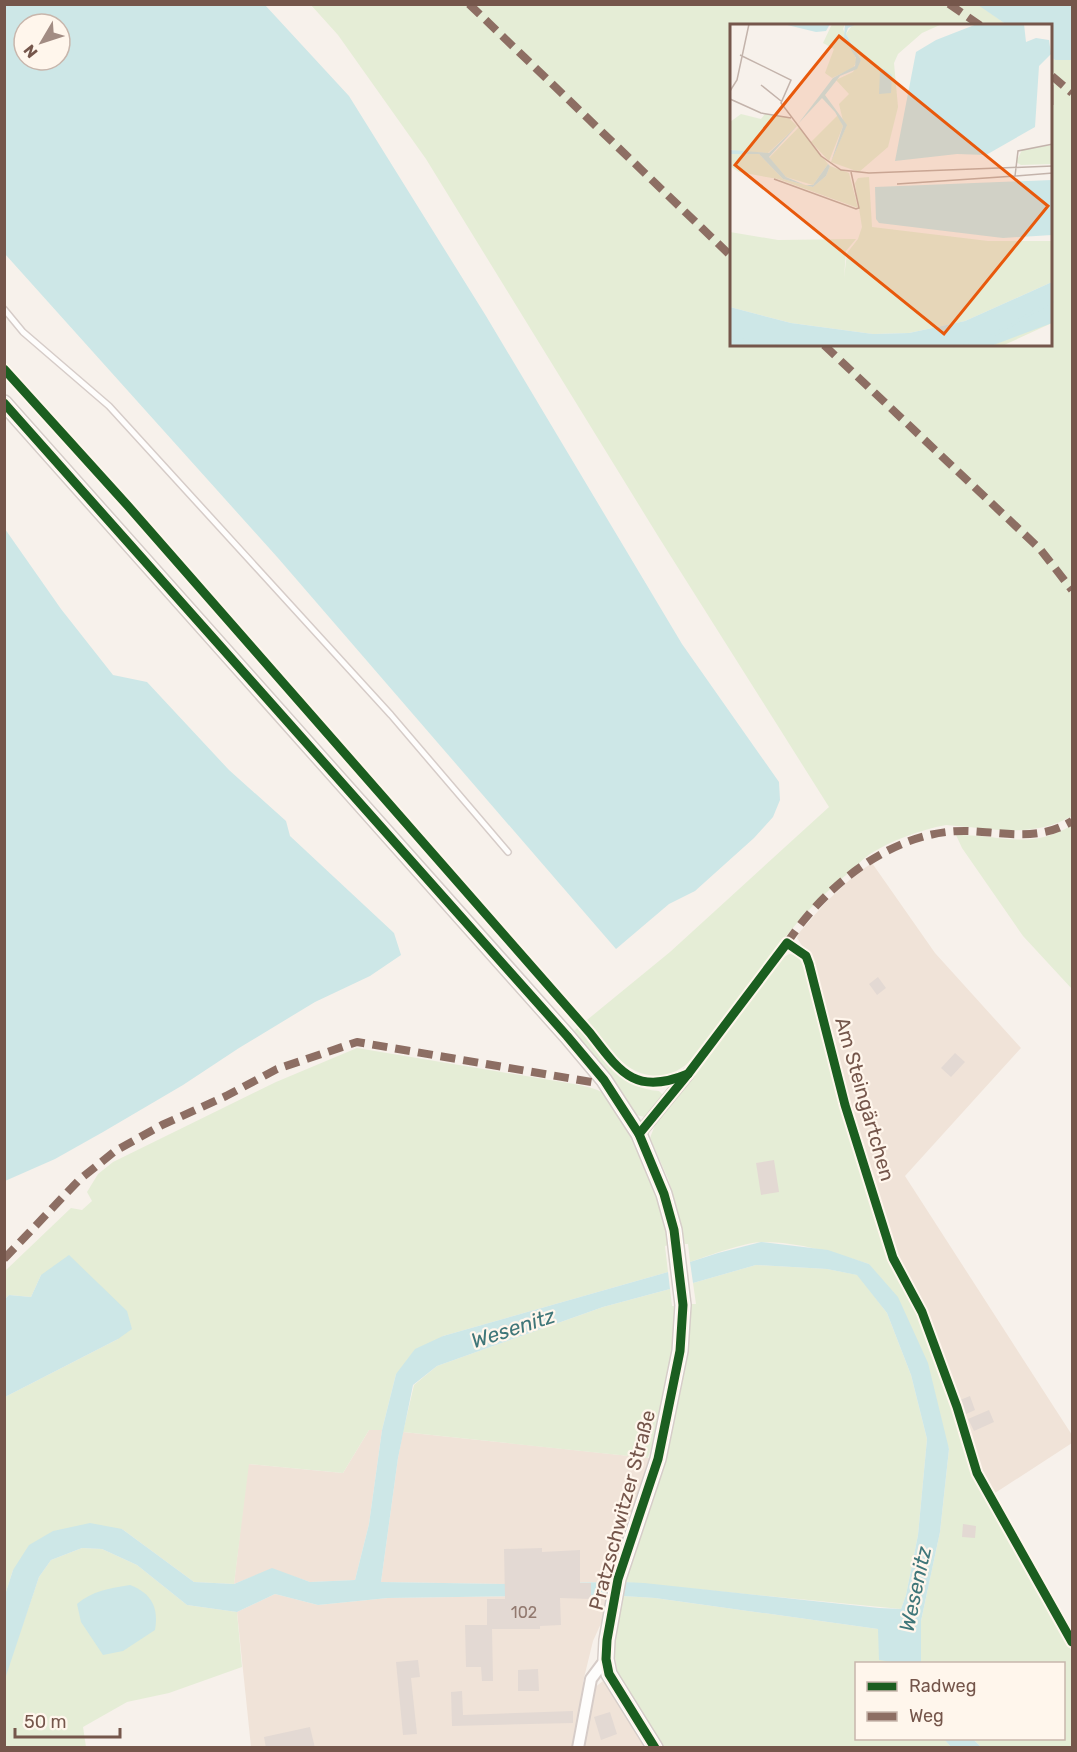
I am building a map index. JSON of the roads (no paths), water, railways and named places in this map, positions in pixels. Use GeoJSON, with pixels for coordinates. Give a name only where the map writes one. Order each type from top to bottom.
{"type":"FeatureCollection","features":[{"type":"Feature","properties":{"kind":"street"},"geometry":{"type":"LineString","coordinates":[[4,403],[567,1036],[604,1080],[639,1134]]}},
{"type":"Feature","properties":{"kind":"street","name":"Am Steingärtchen"},"geometry":{"type":"LineString","coordinates":[[639,1134],[688,1074]]}},
{"type":"Feature","properties":{"kind":"street","name":"Pratzschwitzer Straße"},"geometry":{"type":"LineString","coordinates":[[639,1134],[670,1212],[683,1305],[680,1351],[658,1460],[618,1579],[607,1640],[606,1659],[609,1674],[655,1748]]}},
{"type":"Feature","properties":{"kind":"street"},"geometry":{"type":"LineString","coordinates":[[578,1748],[591,1679],[606,1659]]}},
{"type":"Feature","properties":{"kind":"lane"},"geometry":{"type":"LineString","coordinates":[[4,309],[23,332],[109,406],[383,707],[508,852]]}},
{"type":"Feature","properties":{"kind":"lane","name":"Am Steingärtchen"},"geometry":{"type":"LineString","coordinates":[[688,1074],[787,943],[806,956],[845,1105],[893,1258],[922,1312],[957,1407],[977,1473],[989,1497]]}},
{"type":"Feature","properties":{"kind":"water"},"geometry":{"type":"Polygon","coordinates":[[[4,5],[265,5],[349,96],[486,316],[682,644],[779,782],[780,800],[773,817],[754,838],[695,891],[669,904],[616,949],[278,558],[5,254],[4,5]]]}},
{"type":"Feature","properties":{"kind":"water"},"geometry":{"type":"Polygon","coordinates":[[[978,5],[1072,5],[1072,60],[1053,59],[1053,24],[1006,24],[978,5]]]}},
{"type":"Feature","properties":{"kind":"water"},"geometry":{"type":"Polygon","coordinates":[[[5,529],[61,609],[113,675],[147,682],[229,770],[286,821],[290,836],[394,933],[401,955],[370,976],[315,1002],[103,1132],[55,1159],[5,1181],[5,529]]]}},
{"type":"Feature","properties":{"kind":"water","name":"Wesenitz"},"geometry":{"type":"Polygon","coordinates":[[[761,1242],[828,1250],[869,1264],[898,1297],[928,1363],[949,1449],[940,1532],[921,1621],[921,1662],[879,1660],[878,1629],[655,1598],[622,1596],[624,1582],[879,1608],[901,1609],[906,1595],[918,1535],[927,1439],[911,1375],[887,1313],[857,1275],[827,1269],[756,1265],[693,1283],[690,1262],[761,1242]]]}},
{"type":"Feature","properties":{"kind":"water"},"geometry":{"type":"Polygon","coordinates":[[[69,1255],[127,1311],[132,1329],[118,1339],[5,1397],[5,1299],[9,1295],[31,1297],[41,1275],[69,1255]]]}},
{"type":"Feature","properties":{"kind":"water","name":"Wesenitz"},"geometry":{"type":"Polygon","coordinates":[[[668,1272],[670,1289],[603,1307],[437,1366],[413,1385],[398,1458],[381,1582],[505,1584],[612,1582],[610,1595],[388,1598],[318,1605],[275,1594],[237,1612],[187,1605],[137,1565],[102,1549],[82,1548],[51,1560],[39,1577],[5,1679],[5,1595],[13,1570],[29,1545],[53,1531],[90,1523],[122,1529],[194,1582],[234,1584],[272,1568],[310,1582],[355,1580],[369,1524],[382,1430],[396,1374],[415,1349],[443,1336],[668,1272]]]}},
{"type":"Feature","properties":{"kind":"water"},"geometry":{"type":"Polygon","coordinates":[[[130,1585],[143,1592],[152,1602],[156,1614],[155,1630],[123,1651],[103,1655],[81,1622],[77,1604],[95,1593],[130,1585]]]}},
{"type":"Feature","properties":{"kind":"water"},"geometry":{"type":"Polygon","coordinates":[[[945,1740],[974,1740],[981,1747],[951,1747],[945,1740]]]}}]}
